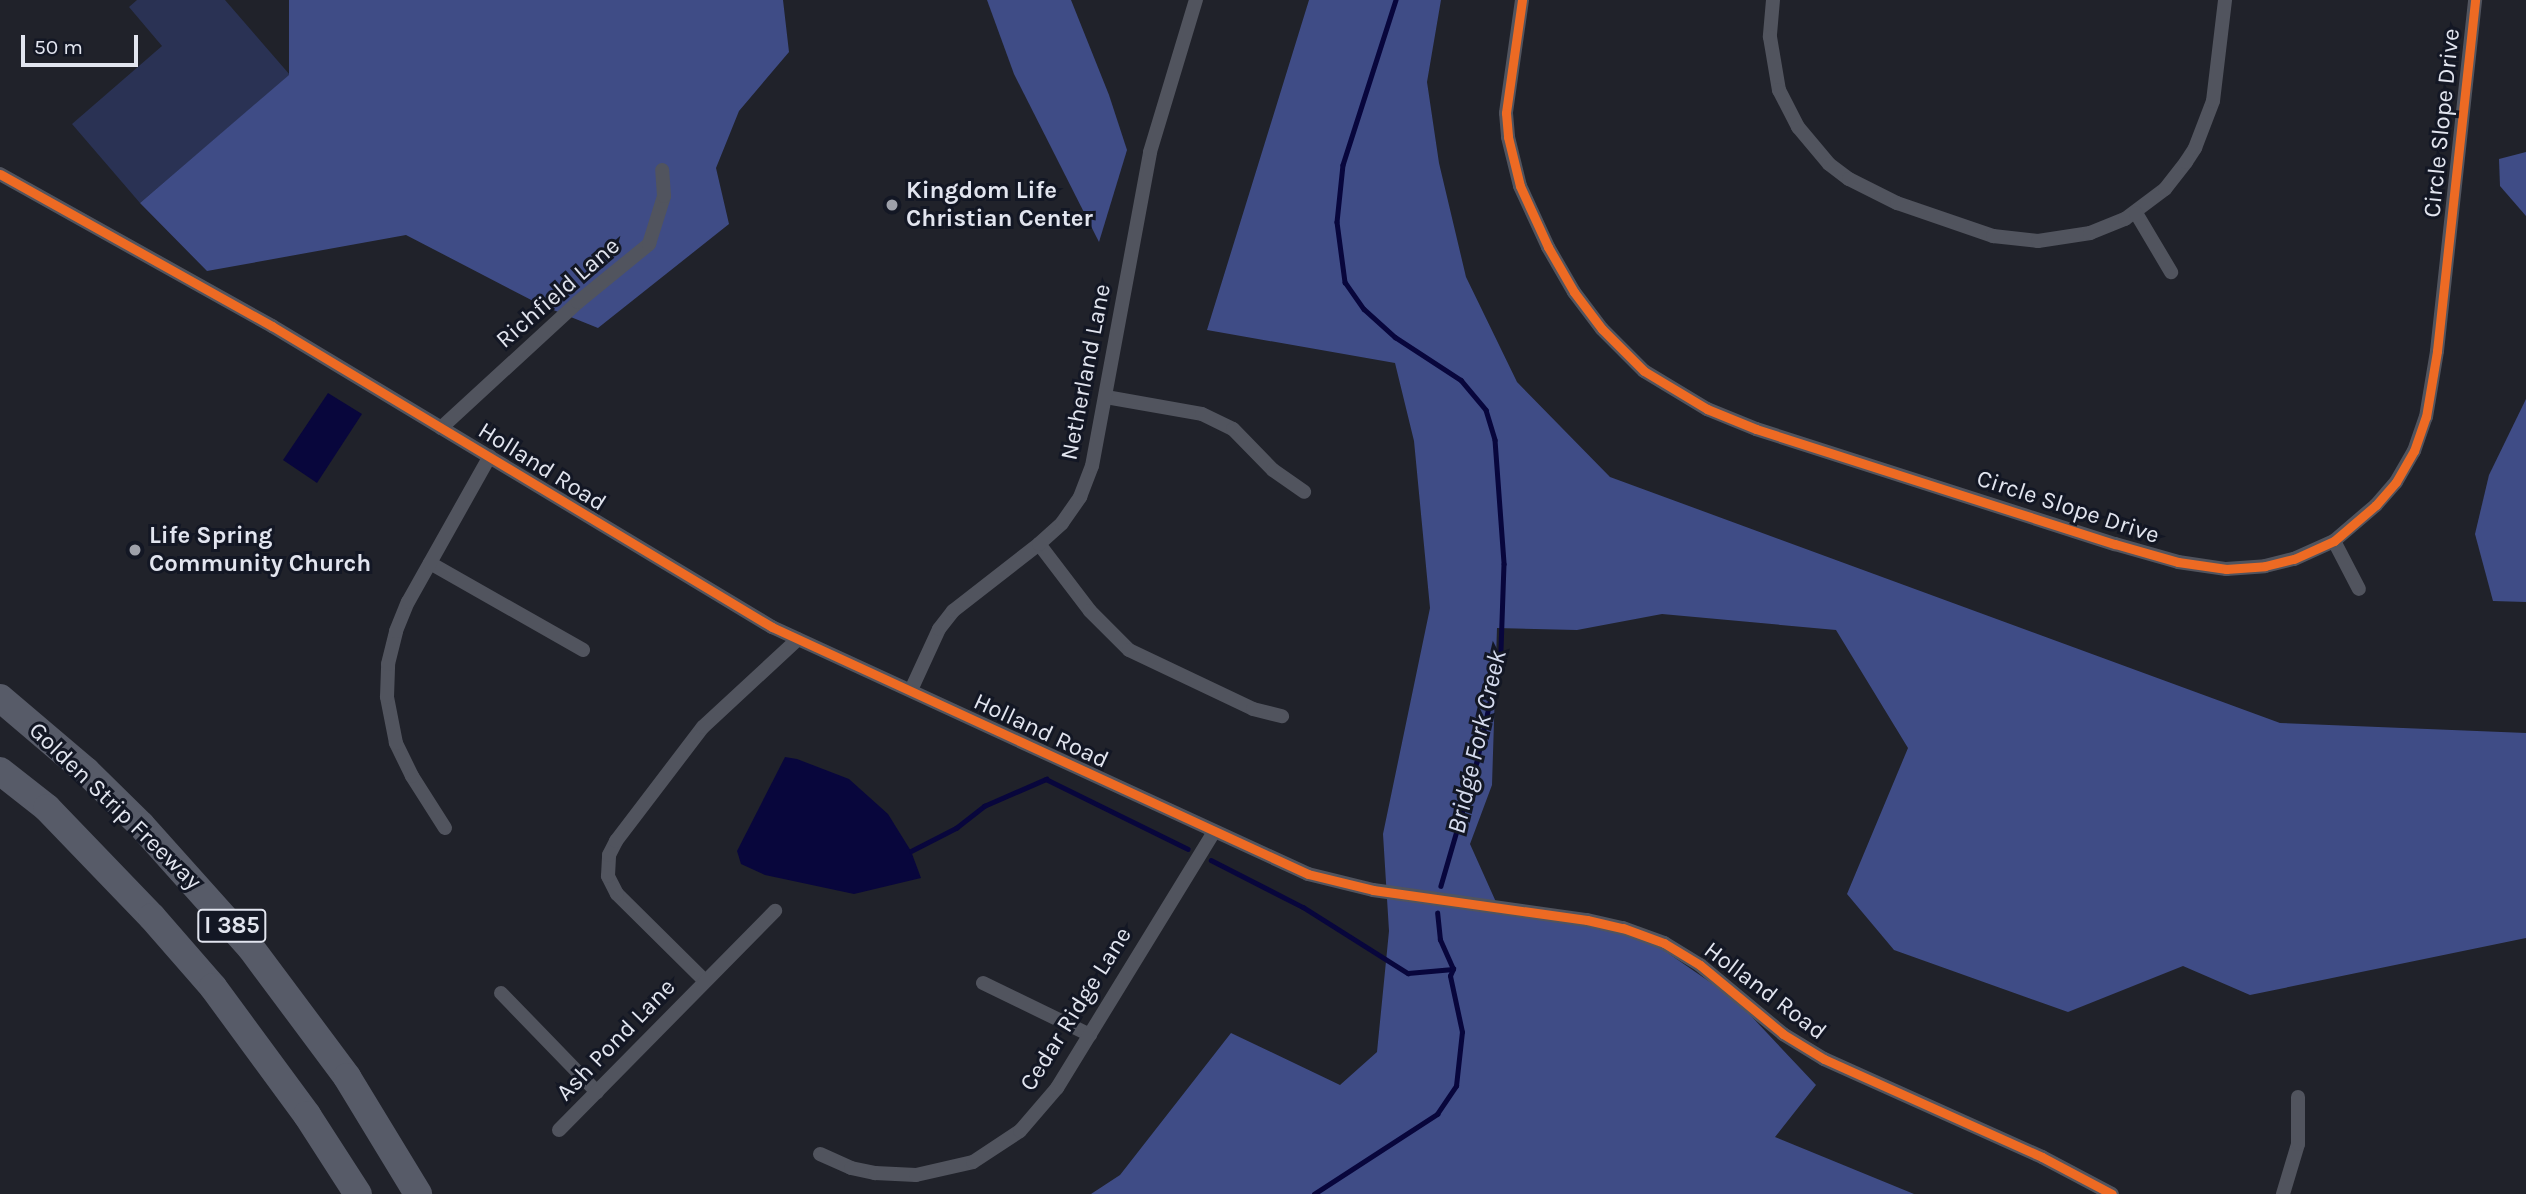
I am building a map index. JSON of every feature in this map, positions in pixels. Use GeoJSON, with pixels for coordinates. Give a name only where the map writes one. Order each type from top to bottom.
{"type":"FeatureCollection","features":[{"type":"Feature","properties":{"kind":"highway","name":"Golden Strip Freeway"},"geometry":{"type":"LineString","coordinates":[[0,698],[86,771],[141,825],[251,948],[347,1077],[418,1194]]}},
{"type":"Feature","properties":{"kind":"highway","name":"Golden Strip Freeway"},"geometry":{"type":"LineString","coordinates":[[0,771],[47,808],[152,917],[213,987],[307,1115],[358,1194]]}},
{"type":"Feature","properties":{"kind":"street","name":"Netherland Lane"},"geometry":{"type":"LineString","coordinates":[[911,691],[939,629],[953,611],[1040,544],[1062,523],[1080,497],[1092,466],[1106,397],[1150,152],[1196,0]]}},
{"type":"Feature","properties":{"kind":"street","name":"Circle Slope Drive"},"geometry":{"type":"LineString","coordinates":[[1522,0],[1506,113],[1508,138],[1520,186],[1548,247],[1574,292],[1602,330],[1632,361],[1667,387],[1707,409],[1756,429],[2178,562],[2226,569],[2266,566],[2294,559],[2334,541],[2361,520],[2396,482],[2414,451],[2426,417],[2438,338],[2475,0]]}},
{"type":"Feature","properties":{"kind":"street"},"geometry":{"type":"LineString","coordinates":[[1773,0],[1772,56],[1784,103],[1804,137],[1829,164],[1849,179],[1897,203],[1993,236],[2021,240],[2054,240],[2090,233],[2136,213],[2165,189],[2186,162],[2208,117],[2216,85],[2225,0]]}},
{"type":"Feature","properties":{"kind":"street","name":"Richfield Lane"},"geometry":{"type":"LineString","coordinates":[[441,428],[578,302],[649,244],[664,196],[662,170]]}},
{"type":"Feature","properties":{"kind":"street","name":"Holland Road"},"geometry":{"type":"LineString","coordinates":[[0,174],[272,326],[490,456],[663,564],[798,639],[1298,870],[1351,886],[1587,920],[1623,928],[1664,943],[1700,965],[1783,1034],[1824,1059],[2042,1157],[2112,1194]]}},
{"type":"Feature","properties":{"kind":"street"},"geometry":{"type":"LineString","coordinates":[[2136,213],[2171,272]]}},
{"type":"Feature","properties":{"kind":"street"},"geometry":{"type":"LineString","coordinates":[[1106,397],[1202,414],[1223,424],[1233,429],[1273,471],[1304,492]]}},
{"type":"Feature","properties":{"kind":"street"},"geometry":{"type":"LineString","coordinates":[[445,828],[403,759],[392,729],[387,697],[388,664],[396,631],[430,563],[490,456]]}},
{"type":"Feature","properties":{"kind":"street"},"geometry":{"type":"LineString","coordinates":[[2334,541],[2359,589]]}},
{"type":"Feature","properties":{"kind":"street"},"geometry":{"type":"LineString","coordinates":[[1040,544],[1102,625],[1129,650],[1253,709],[1282,716]]}},
{"type":"Feature","properties":{"kind":"street"},"geometry":{"type":"LineString","coordinates":[[430,563],[583,650]]}},
{"type":"Feature","properties":{"kind":"street"},"geometry":{"type":"LineString","coordinates":[[705,981],[617,894],[608,876],[609,855],[616,841],[703,727],[798,639]]}},
{"type":"Feature","properties":{"kind":"street","name":"Cedar Ridge Lane"},"geometry":{"type":"LineString","coordinates":[[820,1154],[851,1168],[897,1175],[937,1172],[973,1162],[1005,1143],[1033,1117],[1057,1088],[1213,833]]}},
{"type":"Feature","properties":{"kind":"street","name":"Ash Pond Lane"},"geometry":{"type":"LineString","coordinates":[[559,1130],[775,911]]}},
{"type":"Feature","properties":{"kind":"street"},"geometry":{"type":"LineString","coordinates":[[983,983],[1090,1035]]}},
{"type":"Feature","properties":{"kind":"street"},"geometry":{"type":"LineString","coordinates":[[501,993],[597,1092]]}},
{"type":"Feature","properties":{"kind":"street"},"geometry":{"type":"LineString","coordinates":[[2283,1194],[2298,1144],[2298,1097]]}},
{"type":"Feature","properties":{"kind":"shaded area"},"geometry":{"type":"Polygon","coordinates":[[[137,0],[225,0],[290,75],[140,203],[72,124],[162,46],[129,7],[137,0]]]}},
{"type":"Feature","properties":{"kind":"shaded area"},"geometry":{"type":"Polygon","coordinates":[[[289,0],[783,0],[789,52],[739,111],[716,168],[729,224],[598,328],[541,305],[406,235],[207,271],[140,203],[289,75],[289,0]]]}},
{"type":"Feature","properties":{"kind":"shaded area"},"geometry":{"type":"Polygon","coordinates":[[[987,0],[1071,0],[1109,95],[1127,150],[1099,242],[1014,74],[987,0]]]}},
{"type":"Feature","properties":{"kind":"shaded area"},"geometry":{"type":"Polygon","coordinates":[[[1309,0],[1441,0],[1427,82],[1439,163],[1466,277],[1517,382],[1610,477],[2280,723],[2526,733],[2526,938],[2250,995],[2183,966],[2068,1012],[1894,950],[1847,894],[1908,748],[1836,630],[1662,614],[1577,630],[1497,628],[1492,785],[1470,844],[1496,902],[1623,922],[1736,1000],[1816,1085],[1775,1137],[1914,1194],[1091,1194],[1120,1175],[1231,1033],[1340,1085],[1377,1052],[1389,931],[1383,834],[1430,608],[1414,441],[1395,363],[1207,330],[1309,0]]]}},
{"type":"Feature","properties":{"kind":"shaded area"},"geometry":{"type":"Polygon","coordinates":[[[2526,152],[2526,216],[2500,186],[2499,159],[2526,152]]]}},
{"type":"Feature","properties":{"kind":"shaded area"},"geometry":{"type":"Polygon","coordinates":[[[328,393],[362,414],[317,483],[283,460],[328,393]]]}},
{"type":"Feature","properties":{"kind":"shaded area"},"geometry":{"type":"Polygon","coordinates":[[[2526,399],[2526,602],[2493,601],[2475,534],[2489,475],[2526,399]]]}},
{"type":"Feature","properties":{"kind":"shaded area"},"geometry":{"type":"Polygon","coordinates":[[[785,757],[849,779],[888,814],[911,851],[921,878],[854,894],[765,875],[741,864],[737,851],[785,757]]]}},
{"type":"Feature","properties":{"kind":"waterway","name":"Bridge Fork Creek"},"geometry":{"type":"LineString","coordinates":[[1396,0],[1343,165],[1337,222],[1345,282],[1364,309],[1395,337],[1461,380],[1486,410],[1495,440],[1504,564],[1501,652],[1477,762],[1441,886]]}},
{"type":"Feature","properties":{"kind":"waterway"},"geometry":{"type":"LineString","coordinates":[[911,851],[956,828],[984,806],[1046,779],[1188,849]]}},
{"type":"Feature","properties":{"kind":"waterway"},"geometry":{"type":"LineString","coordinates":[[1211,860],[1303,907],[1408,973],[1453,969]]}},
{"type":"Feature","properties":{"kind":"waterway","name":"Bridge Fork Creek"},"geometry":{"type":"LineString","coordinates":[[1314,1194],[1437,1114],[1456,1086],[1462,1032],[1450,976],[1453,969],[1440,940],[1437,913]]}},
{"type":"Feature","properties":{"kind":"cycle path"},"geometry":{"type":"LineString","coordinates":[[1522,0],[1506,113],[1508,137],[1520,186],[1548,247],[1574,292],[1602,329],[1644,371],[1707,409],[1756,429],[2115,544],[2178,562],[2226,569],[2265,566],[2294,559],[2334,541],[2376,505],[2396,482],[2414,451],[2426,417],[2437,351],[2475,0]]}},
{"type":"Feature","properties":{"kind":"cycle path"},"geometry":{"type":"LineString","coordinates":[[0,174],[272,326],[772,627],[1308,874],[1373,890],[1587,920],[1623,928],[1664,943],[1700,965],[1783,1034],[1824,1059],[2042,1157],[2112,1194]]}},
{"type":"Feature","properties":{"kind":"place","name":"Kingdom Life Christian Center"},"geometry":{"type":"Point","coordinates":[892,205]}},
{"type":"Feature","properties":{"kind":"place","name":"Life Spring Community Church"},"geometry":{"type":"Point","coordinates":[135,550]}}]}
